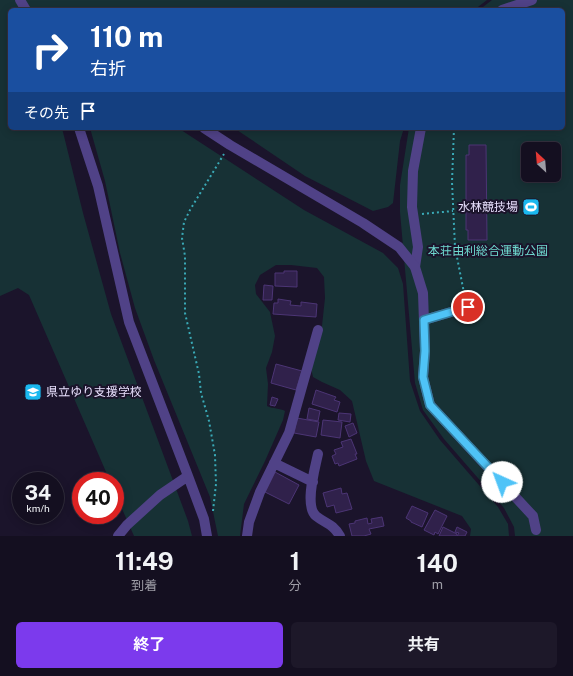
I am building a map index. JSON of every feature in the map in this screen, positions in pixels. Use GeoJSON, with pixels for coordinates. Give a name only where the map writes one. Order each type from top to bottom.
{"type":"FeatureCollection","features":[{"type":"Feature","properties":{"kind":"street"},"geometry":{"type":"LineString","coordinates":[[508,8],[532,0]]}},
{"type":"Feature","properties":{"kind":"street"},"geometry":{"type":"LineString","coordinates":[[80,130],[98,186],[129,322],[204,519],[207,536]]}},
{"type":"Feature","properties":{"kind":"street"},"geometry":{"type":"LineString","coordinates":[[207,130],[369,227],[399,247],[415,267],[423,293],[425,351],[423,377],[430,405],[533,516],[534,533]]}},
{"type":"Feature","properties":{"kind":"street"},"geometry":{"type":"LineString","coordinates":[[415,267],[418,247],[412,207],[413,171],[421,130]]}},
{"type":"Feature","properties":{"kind":"street"},"geometry":{"type":"LineString","coordinates":[[424,320],[468,307]]}},
{"type":"Feature","properties":{"kind":"street"},"geometry":{"type":"LineString","coordinates":[[247,536],[260,492],[288,432],[318,330]]}},
{"type":"Feature","properties":{"kind":"street"},"geometry":{"type":"LineString","coordinates":[[318,454],[310,492],[311,509],[314,515],[335,528],[340,536]]}},
{"type":"Feature","properties":{"kind":"street"},"geometry":{"type":"LineString","coordinates":[[274,463],[313,482]]}},
{"type":"Feature","properties":{"kind":"street"},"geometry":{"type":"LineString","coordinates":[[118,536],[127,525],[160,495],[188,476]]}},
{"type":"Feature","properties":{"kind":"path"},"geometry":{"type":"LineString","coordinates":[[454,130],[452,182],[455,247],[460,279],[468,307]]}},
{"type":"Feature","properties":{"kind":"path"},"geometry":{"type":"LineString","coordinates":[[213,511],[216,484],[215,455],[185,313],[185,256],[182,238],[184,222],[190,210],[230,145]]}},
{"type":"Feature","properties":{"kind":"path"},"geometry":{"type":"LineString","coordinates":[[413,215],[453,211]]}},
{"type":"Feature","properties":{"kind":"green space"},"geometry":{"type":"Polygon","coordinates":[[[0,0],[487,0],[477,8],[8,8],[8,130],[62,130],[83,213],[111,314],[188,521],[192,536],[134,536],[124,513],[124,472],[106,472],[29,295],[18,288],[0,296],[0,0]]]}},
{"type":"Feature","properties":{"kind":"green space","name":"本荘由利総合運動公園"},"geometry":{"type":"Polygon","coordinates":[[[492,0],[573,0],[573,536],[515,536],[514,527],[504,508],[444,439],[423,410],[415,383],[400,212],[400,185],[409,130],[565,130],[565,8],[482,8],[492,0]]]}},
{"type":"Feature","properties":{"kind":"green space"},"geometry":{"type":"Polygon","coordinates":[[[91,130],[181,130],[304,210],[383,253],[398,268],[403,284],[410,381],[420,411],[440,440],[498,507],[508,524],[509,536],[470,536],[471,529],[462,516],[374,481],[366,461],[352,401],[340,390],[313,377],[311,368],[321,335],[325,298],[324,277],[317,268],[276,265],[260,275],[255,285],[256,294],[270,312],[275,336],[272,352],[266,368],[268,384],[267,406],[285,411],[283,420],[265,461],[244,504],[240,536],[218,536],[210,497],[154,360],[135,308],[120,253],[105,181],[91,130]]]}},
{"type":"Feature","properties":{"kind":"green space"},"geometry":{"type":"Polygon","coordinates":[[[237,130],[403,130],[400,141],[393,203],[388,207],[373,211],[305,176],[237,130]]]}},
{"type":"Feature","properties":{"kind":"building"},"geometry":{"type":"Polygon","coordinates":[[[469,145],[486,145],[487,240],[468,240],[468,230],[466,230],[466,155],[469,155],[469,145]]]}},
{"type":"Feature","properties":{"kind":"building"},"geometry":{"type":"Polygon","coordinates":[[[284,271],[297,271],[297,287],[275,286],[275,273],[284,273],[284,271]]]}},
{"type":"Feature","properties":{"kind":"building"},"geometry":{"type":"Polygon","coordinates":[[[264,285],[273,286],[272,300],[263,300],[264,285]]]}},
{"type":"Feature","properties":{"kind":"building"},"geometry":{"type":"Polygon","coordinates":[[[278,299],[291,301],[290,305],[301,306],[301,302],[317,304],[316,317],[273,314],[274,303],[278,303],[278,299]]]}},
{"type":"Feature","properties":{"kind":"building"},"geometry":{"type":"Polygon","coordinates":[[[276,364],[302,371],[296,390],[271,383],[276,364]]]}},
{"type":"Feature","properties":{"kind":"building"},"geometry":{"type":"Polygon","coordinates":[[[316,390],[336,397],[334,400],[340,402],[337,412],[312,404],[316,390]]]}},
{"type":"Feature","properties":{"kind":"building"},"geometry":{"type":"Polygon","coordinates":[[[272,397],[278,399],[275,406],[270,405],[272,397]]]}},
{"type":"Feature","properties":{"kind":"building"},"geometry":{"type":"Polygon","coordinates":[[[309,408],[320,411],[318,421],[307,419],[309,408]]]}},
{"type":"Feature","properties":{"kind":"building"},"geometry":{"type":"Polygon","coordinates":[[[339,413],[351,414],[350,422],[338,420],[339,413]]]}},
{"type":"Feature","properties":{"kind":"building"},"geometry":{"type":"Polygon","coordinates":[[[297,418],[319,422],[316,437],[294,433],[297,418]]]}},
{"type":"Feature","properties":{"kind":"building"},"geometry":{"type":"Polygon","coordinates":[[[323,420],[342,422],[340,438],[321,435],[323,420]]]}},
{"type":"Feature","properties":{"kind":"building"},"geometry":{"type":"Polygon","coordinates":[[[353,423],[357,433],[349,437],[345,426],[353,423]]]}},
{"type":"Feature","properties":{"kind":"building"},"geometry":{"type":"Polygon","coordinates":[[[351,439],[357,454],[355,454],[357,459],[339,466],[338,463],[335,464],[332,456],[336,454],[334,450],[343,447],[341,442],[351,439]]]}},
{"type":"Feature","properties":{"kind":"building"},"geometry":{"type":"Polygon","coordinates":[[[275,472],[299,485],[289,504],[265,492],[275,472]]]}},
{"type":"Feature","properties":{"kind":"building"},"geometry":{"type":"Polygon","coordinates":[[[341,488],[342,494],[347,493],[352,509],[336,513],[334,505],[327,507],[323,493],[341,488]]]}},
{"type":"Feature","properties":{"kind":"building"},"geometry":{"type":"Polygon","coordinates":[[[412,506],[428,513],[422,527],[406,518],[412,506]]]}},
{"type":"Feature","properties":{"kind":"building"},"geometry":{"type":"Polygon","coordinates":[[[435,510],[447,516],[438,534],[435,532],[434,535],[424,530],[435,510]]]}},
{"type":"Feature","properties":{"kind":"building"},"geometry":{"type":"Polygon","coordinates":[[[382,517],[384,526],[369,529],[371,534],[364,536],[352,536],[349,524],[367,518],[368,524],[372,523],[371,519],[382,517]]]}},
{"type":"Feature","properties":{"kind":"building"},"geometry":{"type":"Polygon","coordinates":[[[443,527],[457,534],[456,536],[439,536],[443,527]]]}},
{"type":"Feature","properties":{"kind":"building"},"geometry":{"type":"Polygon","coordinates":[[[457,527],[467,532],[465,536],[457,536],[459,533],[455,532],[457,527]]]}},
{"type":"Feature","properties":{"kind":"place","name":"水林競技場"},"geometry":{"type":"Point","coordinates":[531,207]}},
{"type":"Feature","properties":{"kind":"place","name":"県立ゆり支援学校"},"geometry":{"type":"Point","coordinates":[33,392]}},
{"type":"Feature","properties":{"kind":"route"},"geometry":{"type":"LineString","coordinates":[[468,307],[424,320],[425,351],[423,377],[430,405],[502,482]]}}]}
